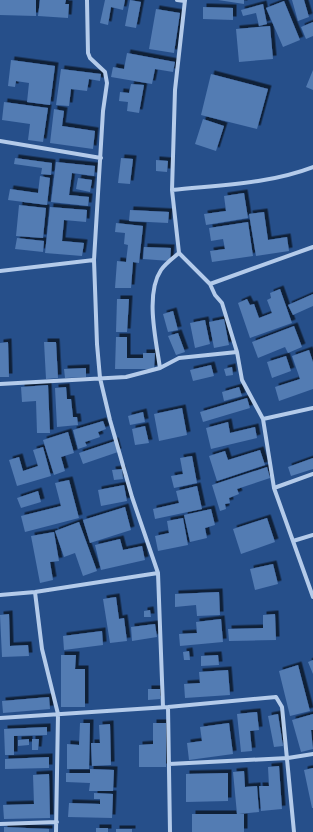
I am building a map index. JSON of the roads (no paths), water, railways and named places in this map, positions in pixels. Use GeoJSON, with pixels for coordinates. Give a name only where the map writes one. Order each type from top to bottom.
{"type":"FeatureCollection","features":[{"type":"Feature","properties":{"kind":"street"},"geometry":{"type":"LineString","coordinates":[[88,0],[88,53],[90,58],[105,72],[106,78],[94,260],[94,305],[100,378],[110,420],[132,497],[158,573],[169,764],[170,832]]}},
{"type":"Feature","properties":{"kind":"street"},"geometry":{"type":"LineString","coordinates":[[177,0],[185,1],[175,90],[172,190],[179,253],[210,284],[215,295],[222,303],[237,352],[242,380],[263,419],[274,488],[313,597]]}},
{"type":"Feature","properties":{"kind":"street"},"geometry":{"type":"LineString","coordinates":[[0,141],[101,158]]}},
{"type":"Feature","properties":{"kind":"street"},"geometry":{"type":"LineString","coordinates":[[172,190],[287,175],[313,167]]}},
{"type":"Feature","properties":{"kind":"street"},"geometry":{"type":"LineString","coordinates":[[210,284],[313,247]]}},
{"type":"Feature","properties":{"kind":"street"},"geometry":{"type":"LineString","coordinates":[[160,368],[155,329],[153,292],[155,282],[162,269],[179,253]]}},
{"type":"Feature","properties":{"kind":"street"},"geometry":{"type":"LineString","coordinates":[[0,271],[94,260]]}},
{"type":"Feature","properties":{"kind":"street"},"geometry":{"type":"LineString","coordinates":[[0,384],[126,377],[160,368],[179,358],[237,352]]}},
{"type":"Feature","properties":{"kind":"street"},"geometry":{"type":"LineString","coordinates":[[263,419],[313,408]]}},
{"type":"Feature","properties":{"kind":"street"},"geometry":{"type":"LineString","coordinates":[[274,488],[313,474]]}},
{"type":"Feature","properties":{"kind":"street"},"geometry":{"type":"LineString","coordinates":[[293,541],[313,535]]}},
{"type":"Feature","properties":{"kind":"street"},"geometry":{"type":"LineString","coordinates":[[0,595],[35,592],[158,573]]}},
{"type":"Feature","properties":{"kind":"street"},"geometry":{"type":"LineString","coordinates":[[35,592],[42,649],[58,714],[56,832]]}},
{"type":"Feature","properties":{"kind":"street"},"geometry":{"type":"LineString","coordinates":[[0,718],[165,707],[276,697],[282,707],[294,832]]}},
{"type":"Feature","properties":{"kind":"street"},"geometry":{"type":"LineString","coordinates":[[169,764],[288,758],[313,754]]}},
{"type":"Feature","properties":{"kind":"street"},"geometry":{"type":"LineString","coordinates":[[0,824],[57,822]]}}]}
